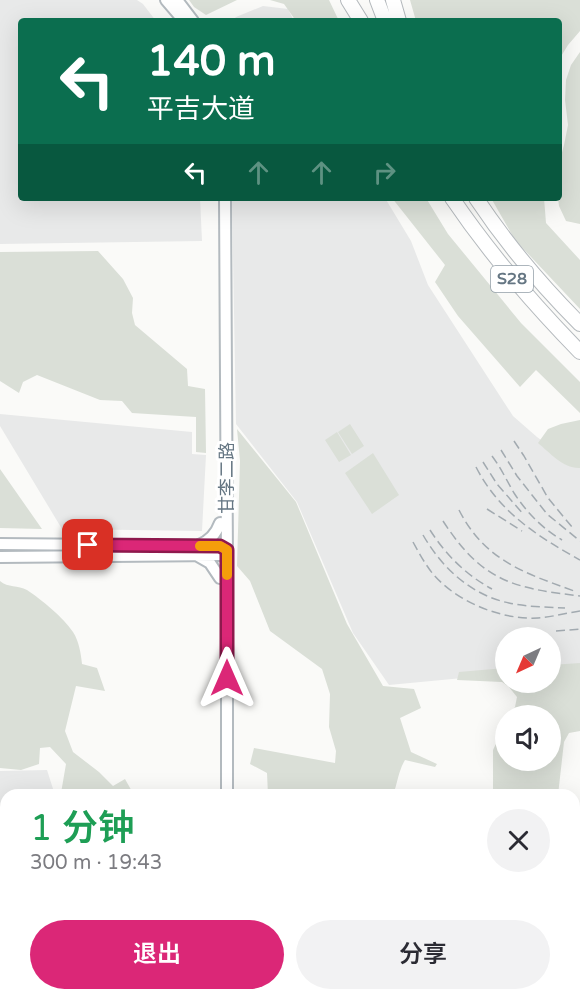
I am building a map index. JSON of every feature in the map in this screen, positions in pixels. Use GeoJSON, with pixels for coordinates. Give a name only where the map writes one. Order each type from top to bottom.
{"type":"FeatureCollection","features":[{"type":"Feature","properties":{"kind":"highway"},"geometry":{"type":"LineString","coordinates":[[348,0],[361,18]]}},
{"type":"Feature","properties":{"kind":"highway"},"geometry":{"type":"LineString","coordinates":[[357,0],[362,18]]}},
{"type":"Feature","properties":{"kind":"highway"},"geometry":{"type":"LineString","coordinates":[[377,0],[384,18]]}},
{"type":"Feature","properties":{"kind":"highway"},"geometry":{"type":"LineString","coordinates":[[393,0],[398,18]]}},
{"type":"Feature","properties":{"kind":"highway","name":"S28"},"geometry":{"type":"LineString","coordinates":[[454,201],[494,257],[580,352]]}},
{"type":"Feature","properties":{"kind":"highway","name":"S28"},"geometry":{"type":"LineString","coordinates":[[478,201],[517,254],[580,324]]}},
{"type":"Feature","properties":{"kind":"main road"},"geometry":{"type":"LineString","coordinates":[[166,0],[181,18]]}},
{"type":"Feature","properties":{"kind":"main road"},"geometry":{"type":"LineString","coordinates":[[177,0],[191,18]]}},
{"type":"Feature","properties":{"kind":"main road","name":"甘李二路"},"geometry":{"type":"LineString","coordinates":[[218,201],[220,523],[223,551],[220,578],[220,789]]}},
{"type":"Feature","properties":{"kind":"main road","name":"甘李二路"},"geometry":{"type":"LineString","coordinates":[[225,201],[223,551],[227,789]]}},
{"type":"Feature","properties":{"kind":"main road"},"geometry":{"type":"LineString","coordinates":[[0,556],[197,550],[212,538],[220,523]]}},
{"type":"Feature","properties":{"kind":"main road"},"geometry":{"type":"LineString","coordinates":[[0,544],[223,551]]}},
{"type":"Feature","properties":{"kind":"main road"},"geometry":{"type":"LineString","coordinates":[[197,550],[220,578]]}},
{"type":"Feature","properties":{"kind":"shaded area"},"geometry":{"type":"Polygon","coordinates":[[[0,0],[137,0],[154,18],[18,18],[18,201],[200,201],[202,241],[0,244],[0,0]]]}},
{"type":"Feature","properties":{"kind":"shaded area"},"geometry":{"type":"Polygon","coordinates":[[[189,0],[237,0],[206,15],[194,7],[189,0]]]}},
{"type":"Feature","properties":{"kind":"shaded area"},"geometry":{"type":"Polygon","coordinates":[[[270,0],[329,0],[338,18],[294,18],[284,4],[270,0]]]}},
{"type":"Feature","properties":{"kind":"shaded area"},"geometry":{"type":"Polygon","coordinates":[[[410,0],[580,0],[580,31],[562,55],[562,18],[415,18],[410,0]]]}},
{"type":"Feature","properties":{"kind":"shaded area"},"geometry":{"type":"Polygon","coordinates":[[[263,6],[288,9],[292,18],[235,18],[263,6]]]}},
{"type":"Feature","properties":{"kind":"shaded area"},"geometry":{"type":"Polygon","coordinates":[[[580,52],[580,224],[566,221],[558,201],[562,201],[562,152],[568,125],[565,100],[566,80],[571,65],[580,52]]]}},
{"type":"Feature","properties":{"kind":"shaded area"},"geometry":{"type":"Polygon","coordinates":[[[232,201],[387,201],[411,241],[428,285],[513,416],[537,437],[580,468],[580,667],[561,669],[561,627],[495,627],[495,675],[389,685],[353,633],[297,502],[236,424],[232,201]]]}},
{"type":"Feature","properties":{"kind":"shaded area"},"geometry":{"type":"Polygon","coordinates":[[[394,201],[428,201],[448,234],[521,323],[580,382],[580,413],[536,370],[520,387],[458,316],[435,282],[445,265],[394,201]]]}},
{"type":"Feature","properties":{"kind":"shaded area"},"geometry":{"type":"Polygon","coordinates":[[[493,201],[544,201],[546,223],[580,260],[580,309],[515,240],[493,201]]]}},
{"type":"Feature","properties":{"kind":"shaded area"},"geometry":{"type":"Polygon","coordinates":[[[98,251],[123,279],[133,298],[132,313],[135,325],[187,369],[188,386],[205,389],[206,453],[196,452],[196,417],[132,413],[122,401],[100,400],[37,375],[23,382],[19,393],[0,381],[0,252],[98,251]]]}},
{"type":"Feature","properties":{"kind":"shaded area"},"geometry":{"type":"Polygon","coordinates":[[[0,414],[192,432],[192,454],[206,455],[202,531],[62,529],[0,426],[0,414]]]}},
{"type":"Feature","properties":{"kind":"shaded area"},"geometry":{"type":"Polygon","coordinates":[[[580,420],[580,468],[574,468],[552,456],[538,443],[548,429],[580,420]]]}},
{"type":"Feature","properties":{"kind":"shaded area"},"geometry":{"type":"Polygon","coordinates":[[[350,424],[364,446],[352,454],[338,432],[350,424]]]}},
{"type":"Feature","properties":{"kind":"shaded area"},"geometry":{"type":"Polygon","coordinates":[[[237,429],[296,502],[347,624],[383,686],[414,689],[421,708],[400,718],[411,752],[437,764],[435,767],[405,760],[395,789],[268,789],[267,773],[250,764],[254,748],[335,763],[336,751],[329,727],[330,694],[322,669],[270,631],[250,581],[237,566],[240,461],[237,429]]]}},
{"type":"Feature","properties":{"kind":"shaded area"},"geometry":{"type":"Polygon","coordinates":[[[337,432],[351,455],[339,462],[325,440],[337,432]]]}},
{"type":"Feature","properties":{"kind":"shaded area"},"geometry":{"type":"Polygon","coordinates":[[[373,453],[399,495],[372,514],[345,473],[373,453]]]}},
{"type":"Feature","properties":{"kind":"shaded area"},"geometry":{"type":"Polygon","coordinates":[[[0,469],[42,529],[0,528],[0,469]]]}},
{"type":"Feature","properties":{"kind":"shaded area"},"geometry":{"type":"Polygon","coordinates":[[[0,581],[6,585],[27,590],[52,609],[69,626],[75,636],[82,664],[97,668],[105,691],[76,686],[65,731],[73,752],[113,786],[125,779],[131,789],[62,789],[66,764],[50,747],[40,748],[39,764],[21,770],[0,768],[0,581]]]}},
{"type":"Feature","properties":{"kind":"shaded area"},"geometry":{"type":"Polygon","coordinates":[[[580,663],[580,731],[569,733],[564,742],[561,768],[561,705],[515,705],[517,697],[514,693],[561,693],[561,664],[580,663]]]}},
{"type":"Feature","properties":{"kind":"shaded area"},"geometry":{"type":"Polygon","coordinates":[[[495,669],[495,682],[457,680],[459,672],[495,669]]]}},
{"type":"Feature","properties":{"kind":"shaded area"},"geometry":{"type":"Polygon","coordinates":[[[495,746],[495,771],[561,771],[559,789],[493,789],[495,746]]]}},
{"type":"Feature","properties":{"kind":"shaded area"},"geometry":{"type":"Polygon","coordinates":[[[47,770],[53,789],[0,789],[0,771],[47,770]]]}},
{"type":"Feature","properties":{"kind":"railway"},"geometry":{"type":"LineString","coordinates":[[514,441],[548,498],[572,527]]}},
{"type":"Feature","properties":{"kind":"railway"},"geometry":{"type":"LineString","coordinates":[[501,450],[517,476],[547,514],[580,541]]}},
{"type":"Feature","properties":{"kind":"railway"},"geometry":{"type":"LineString","coordinates":[[492,456],[524,507],[535,520],[562,540]]}},
{"type":"Feature","properties":{"kind":"railway"},"geometry":{"type":"LineString","coordinates":[[483,462],[497,484],[524,515]]}},
{"type":"Feature","properties":{"kind":"railway"},"geometry":{"type":"LineString","coordinates":[[476,467],[496,497],[520,521],[549,542],[580,560]]}},
{"type":"Feature","properties":{"kind":"railway"},"geometry":{"type":"LineString","coordinates":[[487,509],[522,531]]}},
{"type":"Feature","properties":{"kind":"railway"},"geometry":{"type":"LineString","coordinates":[[459,510],[481,542],[508,563],[574,591]]}},
{"type":"Feature","properties":{"kind":"railway"},"geometry":{"type":"LineString","coordinates":[[443,521],[471,557],[501,578],[517,585],[580,596]]}},
{"type":"Feature","properties":{"kind":"railway"},"geometry":{"type":"LineString","coordinates":[[430,530],[457,564],[492,589]]}},
{"type":"Feature","properties":{"kind":"railway"},"geometry":{"type":"LineString","coordinates":[[423,535],[449,569],[482,594],[516,604],[565,608]]}},
{"type":"Feature","properties":{"kind":"railway"},"geometry":{"type":"LineString","coordinates":[[413,542],[430,570],[443,584],[467,601],[481,607],[524,618],[580,611]]}},
{"type":"Feature","properties":{"kind":"railway"},"geometry":{"type":"LineString","coordinates":[[561,631],[580,629]]}},
{"type":"Feature","properties":{"kind":"slow traffic"},"geometry":{"type":"LineString","coordinates":[[200,546],[220,546],[227,550],[227,575]]}},
{"type":"Feature","properties":{"kind":"route"},"geometry":{"type":"LineString","coordinates":[[88,545],[220,546],[227,550],[227,678]]}}]}
